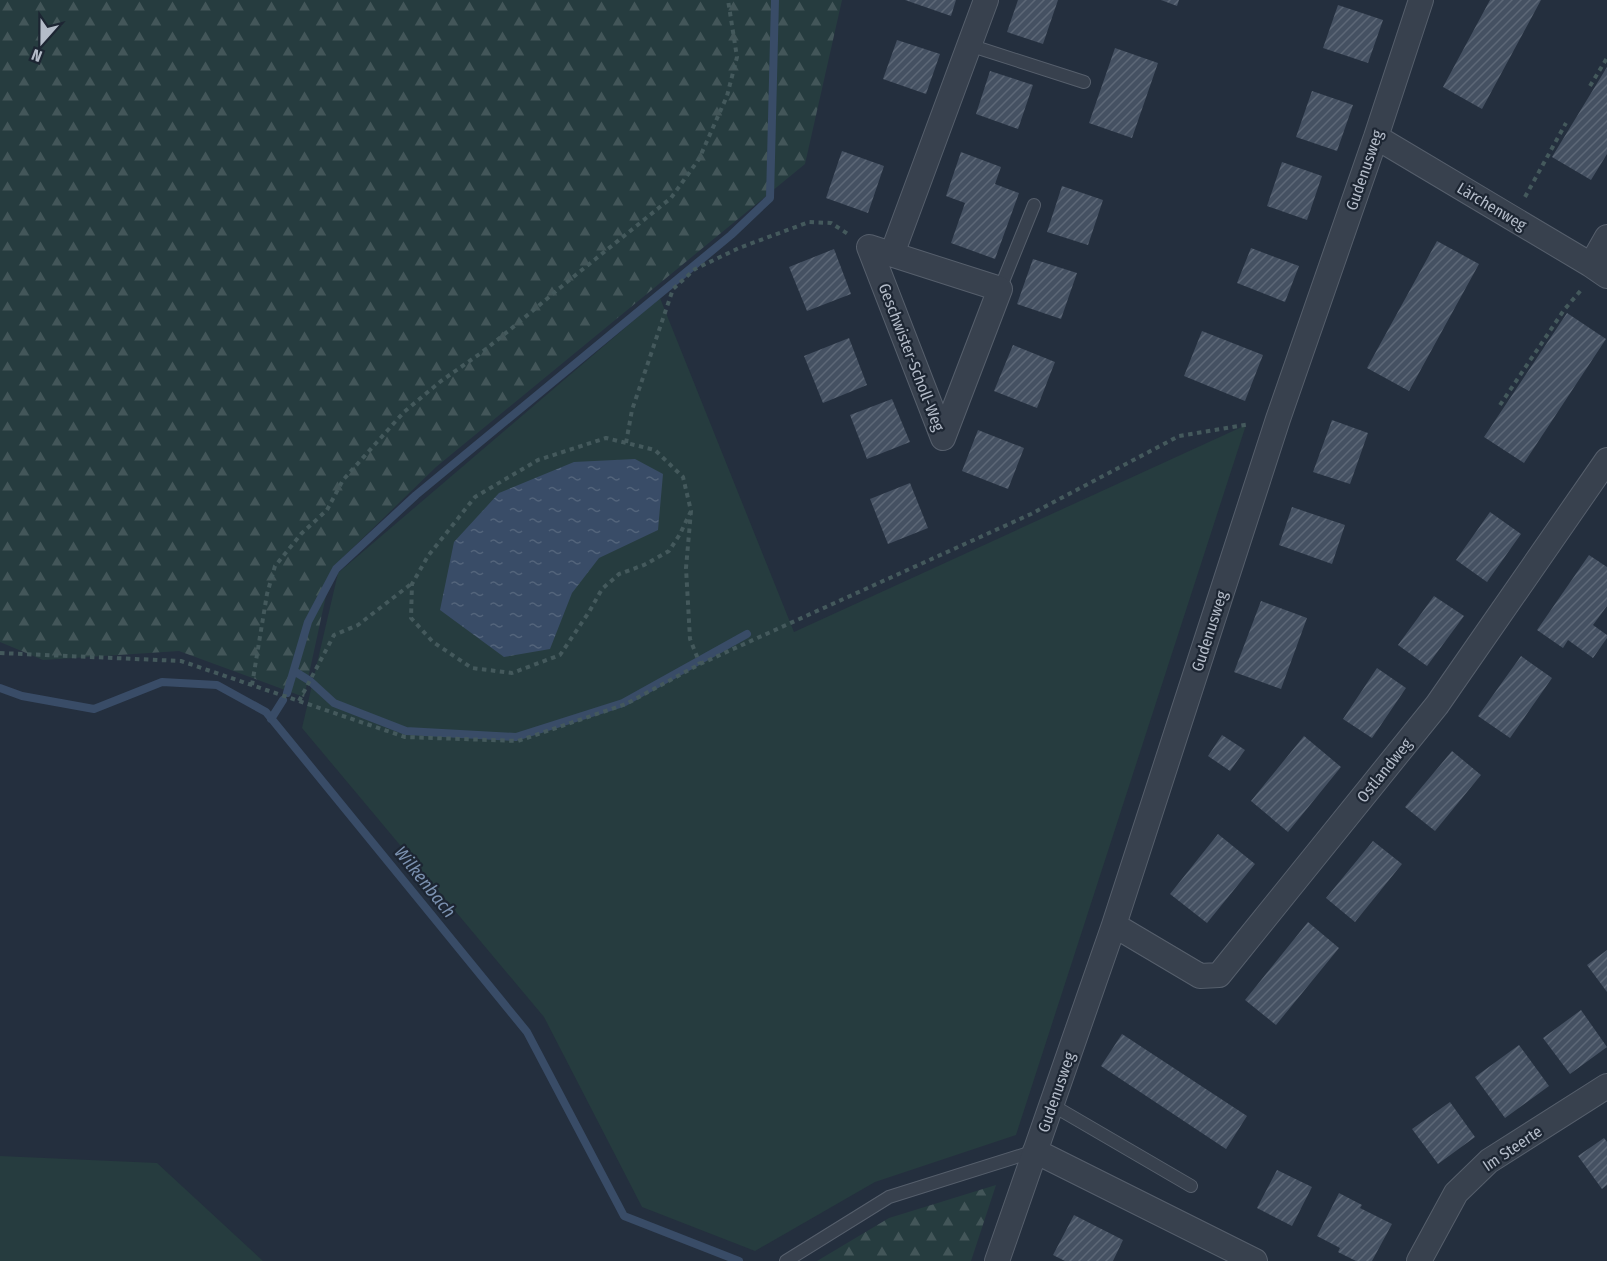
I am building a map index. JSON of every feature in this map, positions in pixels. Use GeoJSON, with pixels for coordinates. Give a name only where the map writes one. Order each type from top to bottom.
{"type":"FeatureCollection","features":[{"type":"Feature","properties":{"kind":"street"},"geometry":{"type":"LineString","coordinates":[[892,254],[986,0]]}},
{"type":"Feature","properties":{"kind":"street","name":"Gudenusweg"},"geometry":{"type":"LineString","coordinates":[[997,1261],[1114,925],[1278,419],[1421,0]]}},
{"type":"Feature","properties":{"kind":"street","name":"Lärchenweg"},"geometry":{"type":"LineString","coordinates":[[1376,137],[1599,270]]}},
{"type":"Feature","properties":{"kind":"street"},"geometry":{"type":"LineString","coordinates":[[1599,270],[1607,237]]}},
{"type":"Feature","properties":{"kind":"street"},"geometry":{"type":"LineString","coordinates":[[869,247],[1000,289]]}},
{"type":"Feature","properties":{"kind":"street","name":"Geschwister-Scholl-Weg"},"geometry":{"type":"LineString","coordinates":[[869,247],[943,438],[1000,289]]}},
{"type":"Feature","properties":{"kind":"street","name":"Ostlandweg"},"geometry":{"type":"LineString","coordinates":[[1114,925],[1200,976],[1218,975],[1437,705],[1607,460]]}},
{"type":"Feature","properties":{"kind":"street","name":"Im Steerte"},"geometry":{"type":"LineString","coordinates":[[1419,1261],[1456,1192],[1489,1161],[1607,1086]]}},
{"type":"Feature","properties":{"kind":"street"},"geometry":{"type":"LineString","coordinates":[[1035,1152],[1255,1261]]}},
{"type":"Feature","properties":{"kind":"lane"},"geometry":{"type":"LineString","coordinates":[[969,45],[1084,82]]}},
{"type":"Feature","properties":{"kind":"lane"},"geometry":{"type":"LineString","coordinates":[[1000,289],[1034,205]]}},
{"type":"Feature","properties":{"kind":"lane"},"geometry":{"type":"LineString","coordinates":[[1052,1105],[1191,1185]]}},
{"type":"Feature","properties":{"kind":"lane"},"geometry":{"type":"LineString","coordinates":[[786,1261],[889,1197],[1035,1152]]}},
{"type":"Feature","properties":{"kind":"path"},"geometry":{"type":"LineString","coordinates":[[252,685],[267,594],[275,566],[301,534],[327,510],[343,480],[404,412],[441,381],[481,353],[671,198],[699,159],[727,96],[737,57],[728,0]]}},
{"type":"Feature","properties":{"kind":"path"},"geometry":{"type":"LineString","coordinates":[[1590,86],[1607,58]]}},
{"type":"Feature","properties":{"kind":"path"},"geometry":{"type":"LineString","coordinates":[[1512,218],[1566,123]]}},
{"type":"Feature","properties":{"kind":"path"},"geometry":{"type":"LineString","coordinates":[[626,443],[632,410],[673,289],[695,269],[739,248],[809,222],[831,223],[869,247]]}},
{"type":"Feature","properties":{"kind":"path"},"geometry":{"type":"LineString","coordinates":[[1500,405],[1564,310],[1599,270]]}},
{"type":"Feature","properties":{"kind":"path"},"geometry":{"type":"LineString","coordinates":[[0,653],[181,660],[405,737],[518,741],[626,704],[700,664],[1031,514],[1179,436],[1278,419]]}},
{"type":"Feature","properties":{"kind":"path"},"geometry":{"type":"LineString","coordinates":[[300,700],[334,635],[358,625],[412,584],[428,556],[475,496],[538,460],[606,438],[656,450],[682,477],[691,512],[686,568],[690,639],[700,664]]}},
{"type":"Feature","properties":{"kind":"path"},"geometry":{"type":"LineString","coordinates":[[412,584],[411,618],[433,642],[472,668],[512,673],[560,656],[602,589],[619,574],[644,565],[669,551],[691,512]]}},
{"type":"Feature","properties":{"kind":"green space"},"geometry":{"type":"Polygon","coordinates":[[[0,0],[842,0],[805,164],[436,467],[332,568],[304,697],[179,651],[43,660],[0,642],[0,0]]]}},
{"type":"Feature","properties":{"kind":"green space"},"geometry":{"type":"Polygon","coordinates":[[[660,298],[794,632],[1246,425],[1016,1135],[875,1182],[755,1251],[642,1207],[544,1017],[302,728],[338,573],[660,298]]]}},
{"type":"Feature","properties":{"kind":"green space"},"geometry":{"type":"Polygon","coordinates":[[[0,1156],[157,1163],[263,1261],[0,1261],[0,1156]]]}},
{"type":"Feature","properties":{"kind":"green space"},"geometry":{"type":"Polygon","coordinates":[[[996,1185],[971,1261],[817,1261],[889,1218],[996,1185]]]}},
{"type":"Feature","properties":{"kind":"water"},"geometry":{"type":"Polygon","coordinates":[[[635,459],[663,474],[658,530],[599,558],[572,593],[550,649],[504,657],[440,610],[454,542],[499,493],[574,462],[635,459]]]}},
{"type":"Feature","properties":{"kind":"building"},"geometry":{"type":"Polygon","coordinates":[[[905,0],[956,0],[951,16],[905,0]]]}},
{"type":"Feature","properties":{"kind":"building"},"geometry":{"type":"Polygon","coordinates":[[[1018,0],[1058,0],[1043,44],[1007,32],[1018,0]]]}},
{"type":"Feature","properties":{"kind":"building"},"geometry":{"type":"Polygon","coordinates":[[[1161,0],[1179,0],[1177,6],[1161,0]]]}},
{"type":"Feature","properties":{"kind":"building"},"geometry":{"type":"Polygon","coordinates":[[[1490,0],[1541,0],[1482,109],[1443,87],[1490,0]]]}},
{"type":"Feature","properties":{"kind":"building"},"geometry":{"type":"Polygon","coordinates":[[[1338,5],[1383,20],[1368,63],[1323,48],[1338,5]]]}},
{"type":"Feature","properties":{"kind":"building"},"geometry":{"type":"Polygon","coordinates":[[[897,40],[940,54],[926,94],[883,79],[897,40]]]}},
{"type":"Feature","properties":{"kind":"building"},"geometry":{"type":"Polygon","coordinates":[[[1115,48],[1158,63],[1132,138],[1089,123],[1115,48]]]}},
{"type":"Feature","properties":{"kind":"building"},"geometry":{"type":"Polygon","coordinates":[[[1607,67],[1607,154],[1591,180],[1552,157],[1607,67]]]}},
{"type":"Feature","properties":{"kind":"building"},"geometry":{"type":"Polygon","coordinates":[[[990,71],[1033,85],[1018,129],[976,114],[990,71]]]}},
{"type":"Feature","properties":{"kind":"building"},"geometry":{"type":"Polygon","coordinates":[[[1312,91],[1353,105],[1337,151],[1296,137],[1312,91]]]}},
{"type":"Feature","properties":{"kind":"building"},"geometry":{"type":"Polygon","coordinates":[[[842,151],[884,166],[868,213],[826,198],[842,151]]]}},
{"type":"Feature","properties":{"kind":"building"},"geometry":{"type":"Polygon","coordinates":[[[961,152],[1001,167],[995,184],[1019,193],[995,259],[951,243],[965,203],[946,196],[961,152]]]}},
{"type":"Feature","properties":{"kind":"building"},"geometry":{"type":"Polygon","coordinates":[[[1282,162],[1322,176],[1307,220],[1267,206],[1282,162]]]}},
{"type":"Feature","properties":{"kind":"building"},"geometry":{"type":"Polygon","coordinates":[[[1062,186],[1103,200],[1088,245],[1047,232],[1062,186]]]}},
{"type":"Feature","properties":{"kind":"building"},"geometry":{"type":"Polygon","coordinates":[[[1437,241],[1479,264],[1409,391],[1367,368],[1437,241]]]}},
{"type":"Feature","properties":{"kind":"building"},"geometry":{"type":"Polygon","coordinates":[[[1251,248],[1299,266],[1285,302],[1237,283],[1251,248]]]}},
{"type":"Feature","properties":{"kind":"building"},"geometry":{"type":"Polygon","coordinates":[[[834,249],[851,294],[807,311],[789,267],[834,249]]]}},
{"type":"Feature","properties":{"kind":"building"},"geometry":{"type":"Polygon","coordinates":[[[1033,259],[1077,273],[1061,319],[1017,304],[1033,259]]]}},
{"type":"Feature","properties":{"kind":"building"},"geometry":{"type":"Polygon","coordinates":[[[1567,313],[1606,339],[1524,463],[1484,437],[1567,313]]]}},
{"type":"Feature","properties":{"kind":"building"},"geometry":{"type":"Polygon","coordinates":[[[1202,331],[1263,355],[1245,401],[1184,376],[1202,331]]]}},
{"type":"Feature","properties":{"kind":"building"},"geometry":{"type":"Polygon","coordinates":[[[849,338],[867,385],[823,403],[804,356],[849,338]]]}},
{"type":"Feature","properties":{"kind":"building"},"geometry":{"type":"Polygon","coordinates":[[[1013,345],[1055,362],[1037,408],[994,391],[1013,345]]]}},
{"type":"Feature","properties":{"kind":"building"},"geometry":{"type":"Polygon","coordinates":[[[892,399],[910,442],[867,459],[850,415],[892,399]]]}},
{"type":"Feature","properties":{"kind":"building"},"geometry":{"type":"Polygon","coordinates":[[[1332,420],[1368,433],[1350,484],[1313,472],[1332,420]]]}},
{"type":"Feature","properties":{"kind":"building"},"geometry":{"type":"Polygon","coordinates":[[[978,430],[1024,448],[1008,489],[962,471],[978,430]]]}},
{"type":"Feature","properties":{"kind":"building"},"geometry":{"type":"Polygon","coordinates":[[[910,483],[928,528],[888,544],[870,499],[910,483]]]}},
{"type":"Feature","properties":{"kind":"building"},"geometry":{"type":"Polygon","coordinates":[[[1292,507],[1345,525],[1332,564],[1279,545],[1292,507]]]}},
{"type":"Feature","properties":{"kind":"building"},"geometry":{"type":"Polygon","coordinates":[[[1490,512],[1521,534],[1487,582],[1456,560],[1490,512]]]}},
{"type":"Feature","properties":{"kind":"building"},"geometry":{"type":"Polygon","coordinates":[[[1589,555],[1607,567],[1607,606],[1593,625],[1607,635],[1607,638],[1593,658],[1568,640],[1563,648],[1537,630],[1589,555]]]}},
{"type":"Feature","properties":{"kind":"building"},"geometry":{"type":"Polygon","coordinates":[[[1434,596],[1464,616],[1427,666],[1398,645],[1434,596]]]}},
{"type":"Feature","properties":{"kind":"building"},"geometry":{"type":"Polygon","coordinates":[[[1261,601],[1307,618],[1281,689],[1234,672],[1261,601]]]}},
{"type":"Feature","properties":{"kind":"building"},"geometry":{"type":"Polygon","coordinates":[[[1521,656],[1552,678],[1510,738],[1478,716],[1521,656]]]}},
{"type":"Feature","properties":{"kind":"building"},"geometry":{"type":"Polygon","coordinates":[[[1377,668],[1406,688],[1372,738],[1343,719],[1377,668]]]}},
{"type":"Feature","properties":{"kind":"building"},"geometry":{"type":"Polygon","coordinates":[[[1222,735],[1245,750],[1230,771],[1208,756],[1222,735]]]}},
{"type":"Feature","properties":{"kind":"building"},"geometry":{"type":"Polygon","coordinates":[[[1304,736],[1341,767],[1288,832],[1251,801],[1304,736]]]}},
{"type":"Feature","properties":{"kind":"building"},"geometry":{"type":"Polygon","coordinates":[[[1452,751],[1481,775],[1435,831],[1405,807],[1452,751]]]}},
{"type":"Feature","properties":{"kind":"building"},"geometry":{"type":"Polygon","coordinates":[[[1218,834],[1255,864],[1207,923],[1170,894],[1218,834]]]}},
{"type":"Feature","properties":{"kind":"building"},"geometry":{"type":"Polygon","coordinates":[[[1373,841],[1402,864],[1355,922],[1326,898],[1373,841]]]}},
{"type":"Feature","properties":{"kind":"building"},"geometry":{"type":"Polygon","coordinates":[[[1308,922],[1339,948],[1276,1025],[1245,1000],[1308,922]]]}},
{"type":"Feature","properties":{"kind":"building"},"geometry":{"type":"Polygon","coordinates":[[[1607,950],[1607,992],[1587,965],[1607,950]]]}},
{"type":"Feature","properties":{"kind":"building"},"geometry":{"type":"Polygon","coordinates":[[[1581,1010],[1607,1047],[1570,1074],[1543,1038],[1581,1010]]]}},
{"type":"Feature","properties":{"kind":"building"},"geometry":{"type":"Polygon","coordinates":[[[1122,1034],[1247,1116],[1226,1149],[1101,1066],[1122,1034]]]}},
{"type":"Feature","properties":{"kind":"building"},"geometry":{"type":"Polygon","coordinates":[[[1519,1045],[1549,1086],[1505,1118],[1475,1077],[1519,1045]]]}},
{"type":"Feature","properties":{"kind":"building"},"geometry":{"type":"Polygon","coordinates":[[[1450,1102],[1475,1137],[1438,1164],[1412,1129],[1450,1102]]]}},
{"type":"Feature","properties":{"kind":"building"},"geometry":{"type":"Polygon","coordinates":[[[1604,1138],[1607,1142],[1607,1185],[1602,1189],[1578,1156],[1604,1138]]]}},
{"type":"Feature","properties":{"kind":"building"},"geometry":{"type":"Polygon","coordinates":[[[1277,1170],[1312,1187],[1292,1226],[1257,1208],[1277,1170]]]}},
{"type":"Feature","properties":{"kind":"building"},"geometry":{"type":"Polygon","coordinates":[[[1339,1193],[1362,1205],[1360,1208],[1392,1224],[1372,1261],[1356,1261],[1338,1252],[1340,1248],[1317,1236],[1339,1193]]]}},
{"type":"Feature","properties":{"kind":"building"},"geometry":{"type":"Polygon","coordinates":[[[1074,1215],[1123,1240],[1113,1261],[1065,1261],[1053,1255],[1074,1215]]]}},
{"type":"Feature","properties":{"kind":"waterway"},"geometry":{"type":"LineString","coordinates":[[287,693],[308,622],[336,569],[416,495],[731,235],[770,198],[775,0]]}},
{"type":"Feature","properties":{"kind":"waterway"},"geometry":{"type":"LineString","coordinates":[[294,671],[310,681],[334,703],[406,731],[516,737],[623,703],[747,634]]}},
{"type":"Feature","properties":{"kind":"waterway","name":"Wilkenbach"},"geometry":{"type":"LineString","coordinates":[[0,688],[22,696],[94,709],[162,682],[217,685],[266,712],[527,1032],[624,1216],[739,1261]]}},
{"type":"Feature","properties":{"kind":"waterway"},"geometry":{"type":"LineString","coordinates":[[271,719],[283,700]]}}]}
